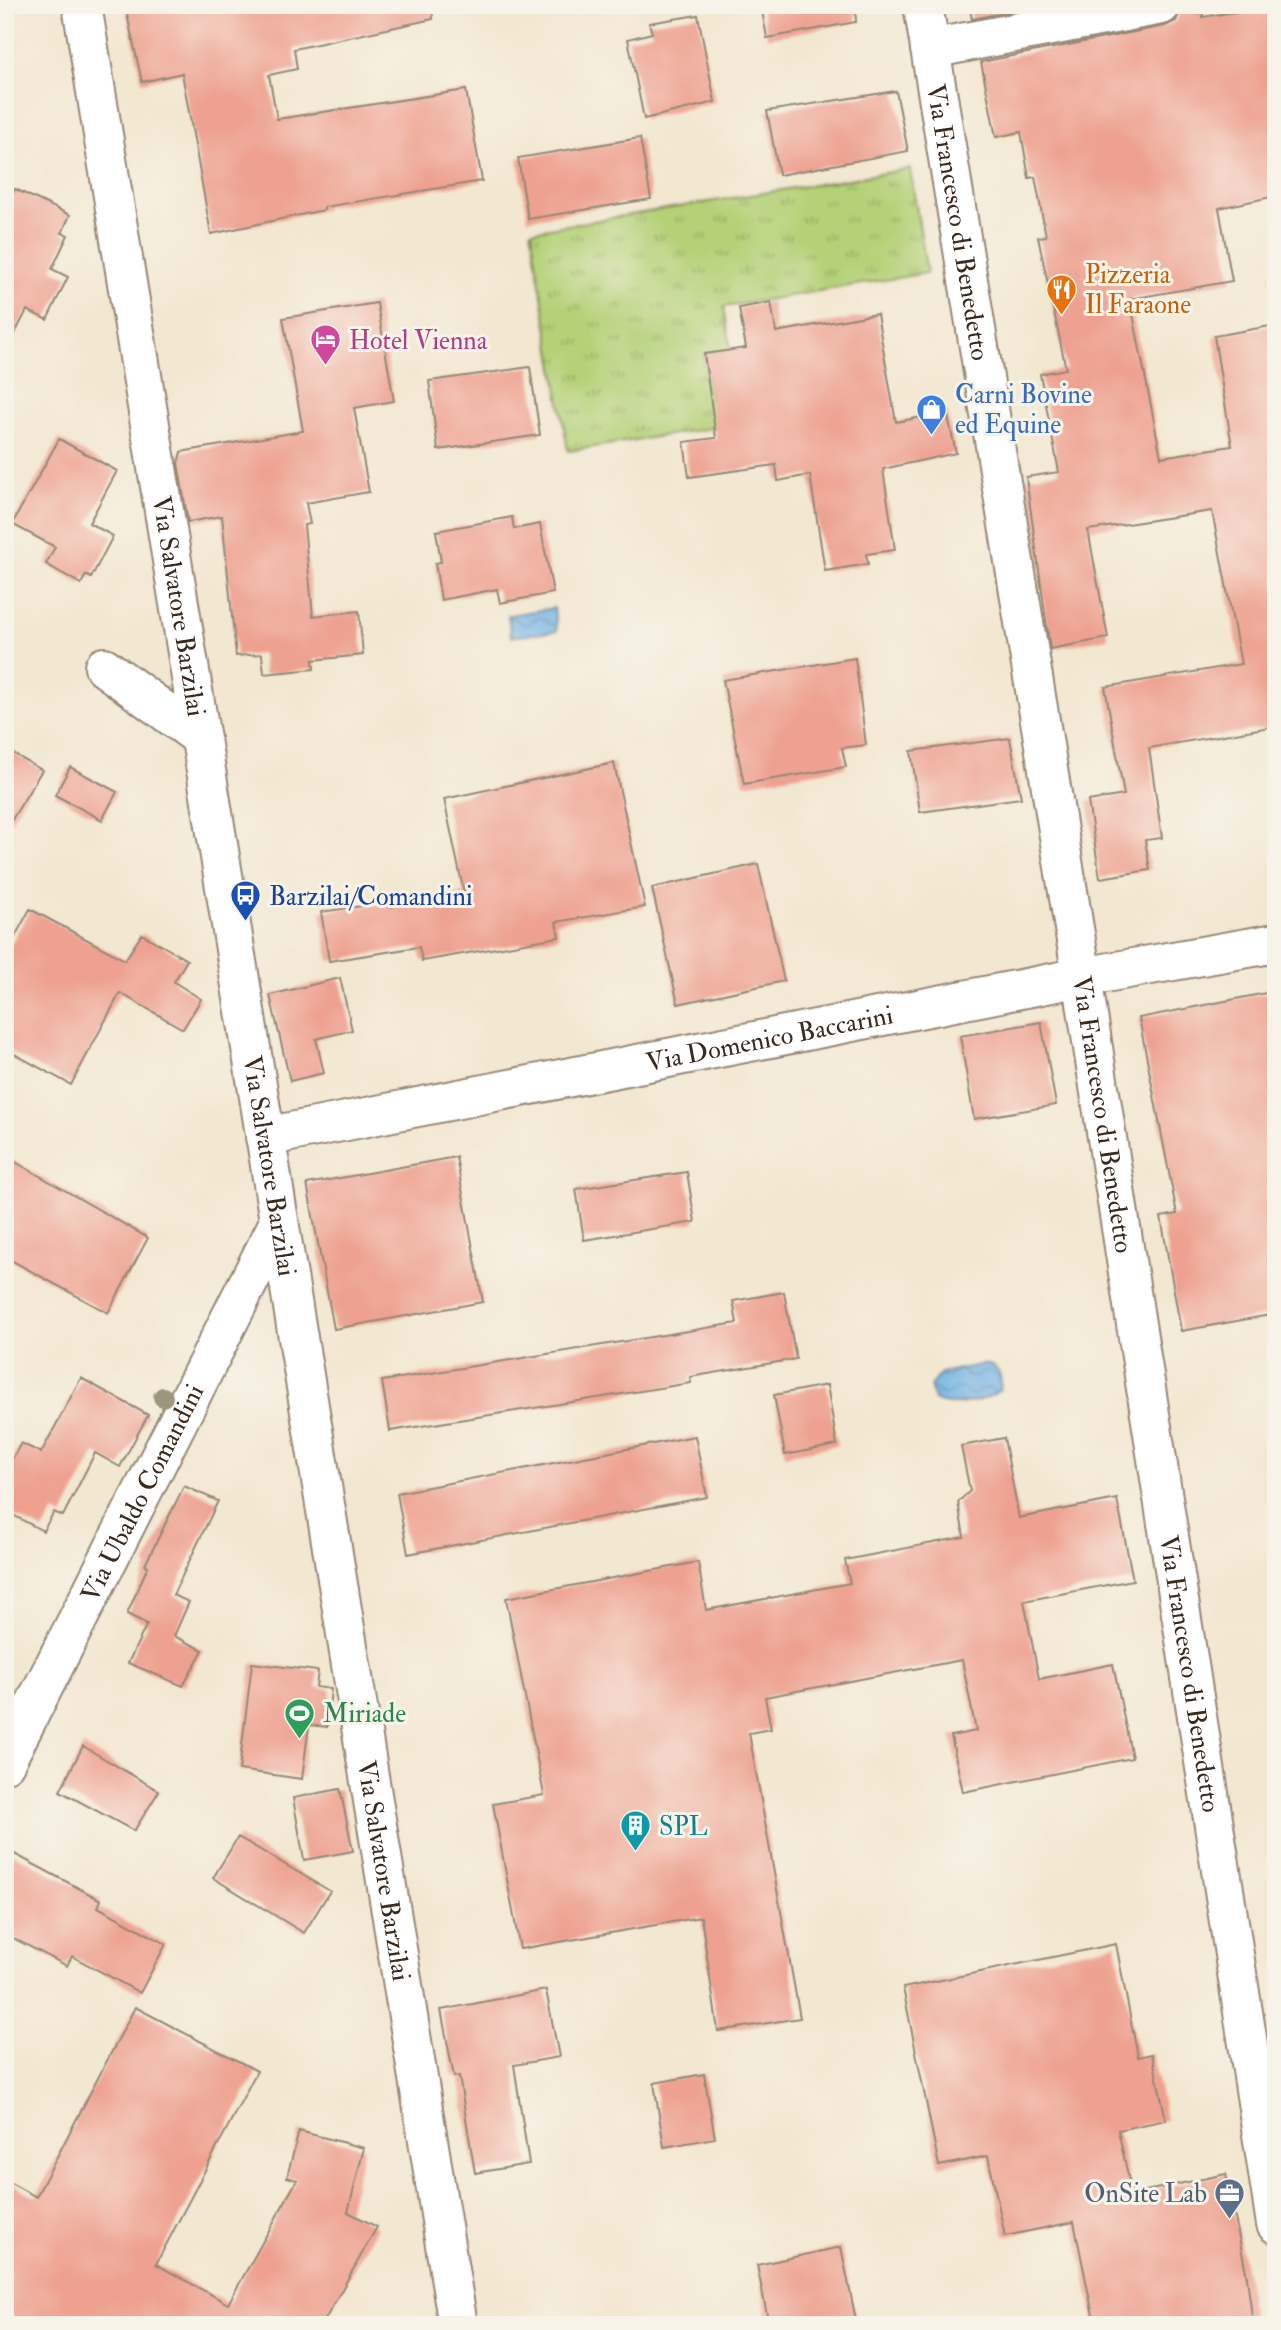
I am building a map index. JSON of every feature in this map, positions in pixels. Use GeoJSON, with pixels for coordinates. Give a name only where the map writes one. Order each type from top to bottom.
{"type":"FeatureCollection","features":[{"type":"Feature","properties":{"kind":"street","name":"Via Salvatore Barzilai"},"geometry":{"type":"LineString","coordinates":[[82,5],[458,2325]]}},
{"type":"Feature","properties":{"kind":"street","name":"Via Francesco di Benedetto"},"geometry":{"type":"LineString","coordinates":[[923,5],[1082,976],[1276,2224]]}},
{"type":"Feature","properties":{"kind":"street"},"geometry":{"type":"LineString","coordinates":[[930,49],[1161,5]]}},
{"type":"Feature","properties":{"kind":"street"},"geometry":{"type":"LineString","coordinates":[[104,667],[200,737]]}},
{"type":"Feature","properties":{"kind":"street","name":"Via Domenico Baccarini"},"geometry":{"type":"LineString","coordinates":[[265,1137],[1082,976],[1276,943]]}},
{"type":"Feature","properties":{"kind":"street","name":"Via Ubaldo Comandini"},"geometry":{"type":"LineString","coordinates":[[5,1763],[278,1224]]}},
{"type":"Feature","properties":{"kind":"green space"},"geometry":{"type":"Polygon","coordinates":[[[910,169],[927,273],[724,307],[743,423],[568,451],[531,231],[910,169]],[[726,351],[704,354],[711,400],[732,398],[726,351]]]}},
{"type":"Feature","properties":{"kind":"water"},"geometry":{"type":"Polygon","coordinates":[[[554,608],[557,631],[511,637],[508,615],[554,608]]]}},
{"type":"Feature","properties":{"kind":"water"},"geometry":{"type":"Polygon","coordinates":[[[984,1364],[993,1366],[1000,1376],[1000,1389],[994,1394],[978,1401],[958,1404],[934,1400],[930,1386],[941,1373],[984,1364]]]}},
{"type":"Feature","properties":{"kind":"building"},"geometry":{"type":"Polygon","coordinates":[[[125,5],[432,5],[433,19],[294,49],[297,69],[269,75],[277,119],[466,90],[482,181],[324,207],[324,210],[211,234],[182,73],[142,82],[125,5]]]}},
{"type":"Feature","properties":{"kind":"building"},"geometry":{"type":"Polygon","coordinates":[[[761,5],[855,5],[856,22],[767,38],[761,5]]]}},
{"type":"Feature","properties":{"kind":"building"},"geometry":{"type":"Polygon","coordinates":[[[969,5],[1043,5],[972,19],[969,5]]]}},
{"type":"Feature","properties":{"kind":"building"},"geometry":{"type":"Polygon","coordinates":[[[1182,5],[1202,5],[1203,17],[1276,5],[1276,196],[1219,208],[1232,281],[1130,299],[1161,457],[1232,446],[1214,336],[1276,325],[1276,726],[1149,748],[1162,838],[1145,840],[1150,870],[1100,878],[1088,801],[1124,795],[1105,687],[1241,664],[1212,511],[1088,530],[1108,638],[1050,649],[1026,477],[1059,472],[1040,374],[1066,369],[1038,237],[1046,236],[1035,177],[1029,178],[1021,132],[996,137],[981,62],[1165,26],[1176,21],[1182,5]]]}},
{"type":"Feature","properties":{"kind":"building"},"geometry":{"type":"Polygon","coordinates":[[[698,15],[715,102],[644,119],[628,39],[652,33],[649,23],[698,15]]]}},
{"type":"Feature","properties":{"kind":"building"},"geometry":{"type":"Polygon","coordinates":[[[896,91],[908,151],[779,175],[767,111],[896,91]]]}},
{"type":"Feature","properties":{"kind":"building"},"geometry":{"type":"Polygon","coordinates":[[[640,138],[651,199],[528,219],[518,158],[640,138]]]}},
{"type":"Feature","properties":{"kind":"building"},"geometry":{"type":"Polygon","coordinates":[[[15,189],[70,215],[62,233],[68,235],[52,269],[68,277],[47,320],[27,310],[5,353],[5,209],[15,189]]]}},
{"type":"Feature","properties":{"kind":"building"},"geometry":{"type":"Polygon","coordinates":[[[771,302],[776,332],[877,314],[896,422],[947,412],[956,453],[883,469],[895,550],[866,554],[868,564],[825,571],[810,475],[778,481],[776,465],[689,477],[684,442],[716,438],[704,354],[746,348],[739,308],[771,302]]]}},
{"type":"Feature","properties":{"kind":"building"},"geometry":{"type":"Polygon","coordinates":[[[377,303],[394,401],[354,408],[369,492],[306,503],[310,524],[304,525],[313,616],[359,611],[363,655],[313,660],[314,669],[264,674],[262,654],[236,656],[222,516],[188,522],[178,463],[181,452],[303,431],[283,318],[377,303]]]}},
{"type":"Feature","properties":{"kind":"building"},"geometry":{"type":"Polygon","coordinates":[[[530,367],[540,435],[438,450],[429,381],[530,367]]]}},
{"type":"Feature","properties":{"kind":"building"},"geometry":{"type":"Polygon","coordinates":[[[59,439],[117,471],[89,523],[113,536],[91,578],[86,575],[81,584],[46,564],[55,547],[12,524],[59,439]]]}},
{"type":"Feature","properties":{"kind":"building"},"geometry":{"type":"Polygon","coordinates":[[[512,517],[514,529],[540,524],[553,593],[500,603],[497,589],[441,600],[435,563],[441,562],[436,531],[512,517]]]}},
{"type":"Feature","properties":{"kind":"building"},"geometry":{"type":"Polygon","coordinates":[[[855,658],[866,745],[842,748],[846,767],[744,784],[723,680],[855,658]]]}},
{"type":"Feature","properties":{"kind":"building"},"geometry":{"type":"Polygon","coordinates":[[[1010,738],[1021,798],[920,812],[911,751],[1010,738]]]}},
{"type":"Feature","properties":{"kind":"building"},"geometry":{"type":"Polygon","coordinates":[[[5,749],[42,770],[5,831],[5,749]]]}},
{"type":"Feature","properties":{"kind":"building"},"geometry":{"type":"Polygon","coordinates":[[[614,763],[645,907],[556,922],[559,937],[422,961],[419,947],[329,961],[321,912],[389,902],[389,907],[464,893],[444,799],[614,763]]]}},
{"type":"Feature","properties":{"kind":"building"},"geometry":{"type":"Polygon","coordinates":[[[70,767],[117,792],[102,820],[55,795],[70,767]]]}},
{"type":"Feature","properties":{"kind":"building"},"geometry":{"type":"Polygon","coordinates":[[[758,864],[784,981],[678,1004],[652,888],[758,864]]]}},
{"type":"Feature","properties":{"kind":"building"},"geometry":{"type":"Polygon","coordinates":[[[30,909],[125,960],[142,934],[187,960],[174,982],[201,999],[183,1029],[120,993],[71,1085],[5,1049],[5,955],[30,909]]]}},
{"type":"Feature","properties":{"kind":"building"},"geometry":{"type":"Polygon","coordinates":[[[340,978],[352,1030],[316,1039],[324,1073],[290,1081],[270,995],[340,978]]]}},
{"type":"Feature","properties":{"kind":"building"},"geometry":{"type":"Polygon","coordinates":[[[1276,991],[1276,1253],[1268,1254],[1276,1314],[1181,1331],[1161,1217],[1177,1214],[1139,1018],[1276,991]]]}},
{"type":"Feature","properties":{"kind":"building"},"geometry":{"type":"Polygon","coordinates":[[[1041,1022],[1056,1105],[974,1119],[960,1036],[1041,1022]]]}},
{"type":"Feature","properties":{"kind":"building"},"geometry":{"type":"Polygon","coordinates":[[[5,1156],[148,1238],[108,1313],[5,1257],[5,1156]]]}},
{"type":"Feature","properties":{"kind":"building"},"geometry":{"type":"Polygon","coordinates":[[[456,1157],[483,1302],[334,1329],[307,1184],[456,1157]]]}},
{"type":"Feature","properties":{"kind":"building"},"geometry":{"type":"Polygon","coordinates":[[[687,1172],[695,1222],[584,1240],[576,1189],[687,1172]]]}},
{"type":"Feature","properties":{"kind":"building"},"geometry":{"type":"Polygon","coordinates":[[[784,1292],[796,1359],[690,1377],[691,1383],[390,1431],[382,1381],[737,1323],[733,1301],[784,1292]]]}},
{"type":"Feature","properties":{"kind":"building"},"geometry":{"type":"Polygon","coordinates":[[[81,1378],[148,1415],[120,1467],[95,1453],[63,1516],[54,1512],[43,1531],[5,1511],[5,1472],[21,1443],[41,1453],[81,1378]]]}},
{"type":"Feature","properties":{"kind":"building"},"geometry":{"type":"Polygon","coordinates":[[[827,1385],[837,1445],[785,1455],[774,1395],[827,1385]]]}},
{"type":"Feature","properties":{"kind":"building"},"geometry":{"type":"Polygon","coordinates":[[[695,1436],[707,1497],[408,1554],[397,1493],[695,1436]]]}},
{"type":"Feature","properties":{"kind":"building"},"geometry":{"type":"Polygon","coordinates":[[[1004,1438],[1019,1518],[1117,1499],[1133,1580],[1024,1601],[1039,1679],[1113,1664],[1132,1758],[963,1792],[951,1736],[976,1731],[962,1660],[765,1697],[771,1729],[749,1733],[800,2018],[718,2031],[701,1917],[520,1949],[493,1804],[544,1795],[506,1598],[698,1562],[706,1610],[850,1583],[845,1560],[964,1537],[958,1502],[970,1491],[961,1446],[1004,1438]]]}},
{"type":"Feature","properties":{"kind":"building"},"geometry":{"type":"Polygon","coordinates":[[[184,1486],[218,1501],[173,1595],[189,1602],[174,1636],[203,1650],[183,1686],[128,1663],[147,1624],[127,1614],[148,1566],[145,1565],[184,1486]]]}},
{"type":"Feature","properties":{"kind":"building"},"geometry":{"type":"Polygon","coordinates":[[[252,1663],[318,1671],[316,1687],[331,1689],[327,1727],[309,1725],[302,1779],[239,1770],[252,1663]]]}},
{"type":"Feature","properties":{"kind":"building"},"geometry":{"type":"Polygon","coordinates":[[[83,1746],[159,1791],[134,1831],[60,1791],[83,1746]]]}},
{"type":"Feature","properties":{"kind":"building"},"geometry":{"type":"Polygon","coordinates":[[[340,1789],[353,1851],[304,1860],[293,1798],[340,1789]]]}},
{"type":"Feature","properties":{"kind":"building"},"geometry":{"type":"Polygon","coordinates":[[[238,1837],[330,1891],[304,1933],[213,1878],[238,1837]]]}},
{"type":"Feature","properties":{"kind":"building"},"geometry":{"type":"Polygon","coordinates":[[[5,1849],[101,1900],[98,1907],[166,1944],[140,1993],[72,1956],[67,1966],[5,1934],[5,1849]]]}},
{"type":"Feature","properties":{"kind":"building"},"geometry":{"type":"Polygon","coordinates":[[[1116,1944],[1138,2057],[1152,2054],[1166,2120],[1118,2130],[1132,2194],[1226,2174],[1247,2277],[1253,2325],[1095,2325],[1074,2222],[1005,2236],[988,2156],[939,2166],[903,1988],[1116,1944]]]}},
{"type":"Feature","properties":{"kind":"building"},"geometry":{"type":"Polygon","coordinates":[[[546,1990],[559,2057],[514,2065],[529,2164],[475,2173],[459,2076],[454,2077],[441,2010],[546,1990]]]}},
{"type":"Feature","properties":{"kind":"building"},"geometry":{"type":"Polygon","coordinates":[[[135,2007],[257,2071],[156,2264],[228,2304],[297,2180],[287,2177],[299,2131],[364,2148],[348,2212],[377,2227],[322,2325],[5,2325],[5,2180],[36,2197],[135,2007]]]}},
{"type":"Feature","properties":{"kind":"building"},"geometry":{"type":"Polygon","coordinates":[[[704,2074],[715,2138],[664,2147],[654,2083],[704,2074]]]}},
{"type":"Feature","properties":{"kind":"building"},"geometry":{"type":"Polygon","coordinates":[[[841,2247],[857,2325],[769,2325],[757,2265],[841,2247]]]}},
{"type":"Feature","properties":{"kind":"place","name":"Pizzeria Il Faraone"},"geometry":{"type":"Point","coordinates":[1062,316]}},
{"type":"Feature","properties":{"kind":"place","name":"Hotel Vienna"},"geometry":{"type":"Point","coordinates":[326,367]}},
{"type":"Feature","properties":{"kind":"place","name":"Carni Bovine ed Equine"},"geometry":{"type":"Point","coordinates":[932,436]}},
{"type":"Feature","properties":{"kind":"place","name":"Barzilai/Comandini"},"geometry":{"type":"Point","coordinates":[246,923]}},
{"type":"Feature","properties":{"kind":"place","name":"Miriade"},"geometry":{"type":"Point","coordinates":[300,1740]}},
{"type":"Feature","properties":{"kind":"place","name":"SPL"},"geometry":{"type":"Point","coordinates":[636,1853]}},
{"type":"Feature","properties":{"kind":"place","name":"OnSite Lab"},"geometry":{"type":"Point","coordinates":[1230,2220]}}]}
